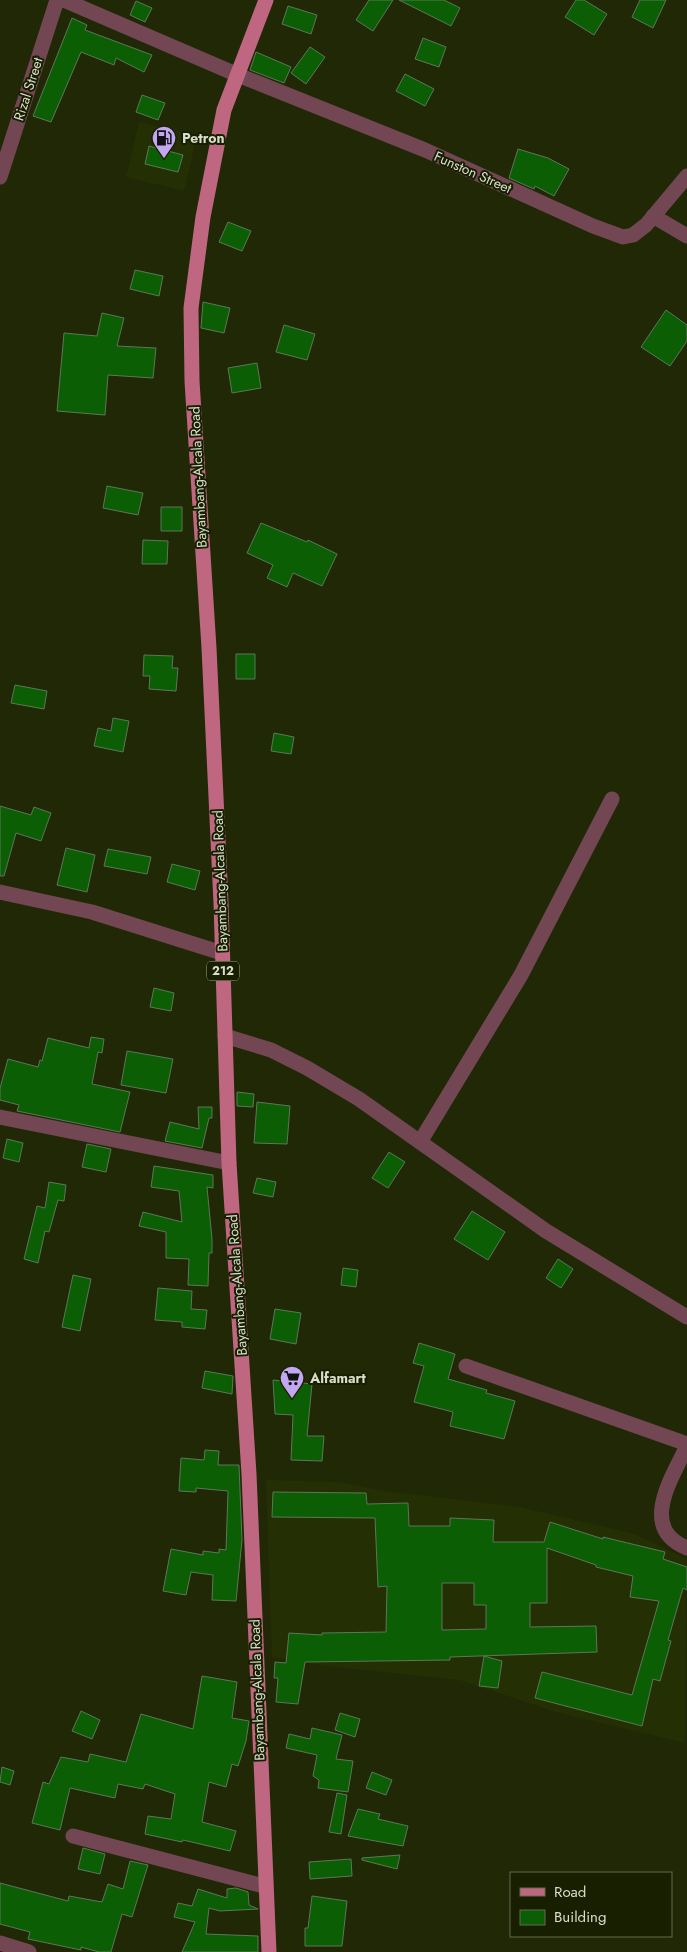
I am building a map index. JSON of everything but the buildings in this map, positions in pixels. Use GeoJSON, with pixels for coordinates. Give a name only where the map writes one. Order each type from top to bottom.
{"type":"FeatureCollection","features":[{"type":"Feature","properties":{"kind":"main road","name":"Bayambang-Alcala Road"},"geometry":{"type":"LineString","coordinates":[[266,0],[224,110],[212,162],[191,308],[192,381],[209,648],[230,1163],[248,1474],[264,1886],[269,1952]]}},
{"type":"Feature","properties":{"kind":"street","name":"Rizal Street"},"geometry":{"type":"LineString","coordinates":[[0,177],[56,0]]}},
{"type":"Feature","properties":{"kind":"street","name":"Funston Street"},"geometry":{"type":"LineString","coordinates":[[64,0],[238,75],[425,150],[592,226],[622,237],[633,235],[653,216],[687,176]]}},
{"type":"Feature","properties":{"kind":"street"},"geometry":{"type":"LineString","coordinates":[[653,216],[687,236]]}},
{"type":"Feature","properties":{"kind":"street"},"geometry":{"type":"LineString","coordinates":[[420,1142],[521,975],[612,799]]}},
{"type":"Feature","properties":{"kind":"street"},"geometry":{"type":"LineString","coordinates":[[0,892],[92,912],[222,953]]}},
{"type":"Feature","properties":{"kind":"street"},"geometry":{"type":"LineString","coordinates":[[225,1036],[271,1050],[307,1068],[359,1099],[546,1231],[687,1316]]}},
{"type":"Feature","properties":{"kind":"street"},"geometry":{"type":"LineString","coordinates":[[0,1118],[230,1163]]}},
{"type":"Feature","properties":{"kind":"street"},"geometry":{"type":"LineString","coordinates":[[466,1366],[687,1445],[662,1500],[662,1520],[667,1533],[676,1544],[687,1548]]}},
{"type":"Feature","properties":{"kind":"street"},"geometry":{"type":"LineString","coordinates":[[73,1836],[264,1886]]}},
{"type":"Feature","properties":{"kind":"street"},"geometry":{"type":"LineString","coordinates":[[0,1942],[29,1952]]}},
{"type":"Feature","properties":{"kind":"shaded area"},"geometry":{"type":"Polygon","coordinates":[[[139,122],[197,136],[184,191],[126,177],[139,122]]]}},
{"type":"Feature","properties":{"kind":"shaded area"},"geometry":{"type":"Polygon","coordinates":[[[266,1480],[339,1482],[384,1491],[520,1507],[635,1534],[687,1559],[685,1743],[556,1712],[459,1680],[326,1666],[272,1657],[266,1480]]]}},
{"type":"Feature","properties":{"kind":"place","name":"Petron"},"geometry":{"type":"Point","coordinates":[164,159]}},
{"type":"Feature","properties":{"kind":"place","name":"Alfamart"},"geometry":{"type":"Point","coordinates":[292,1399]}}]}
